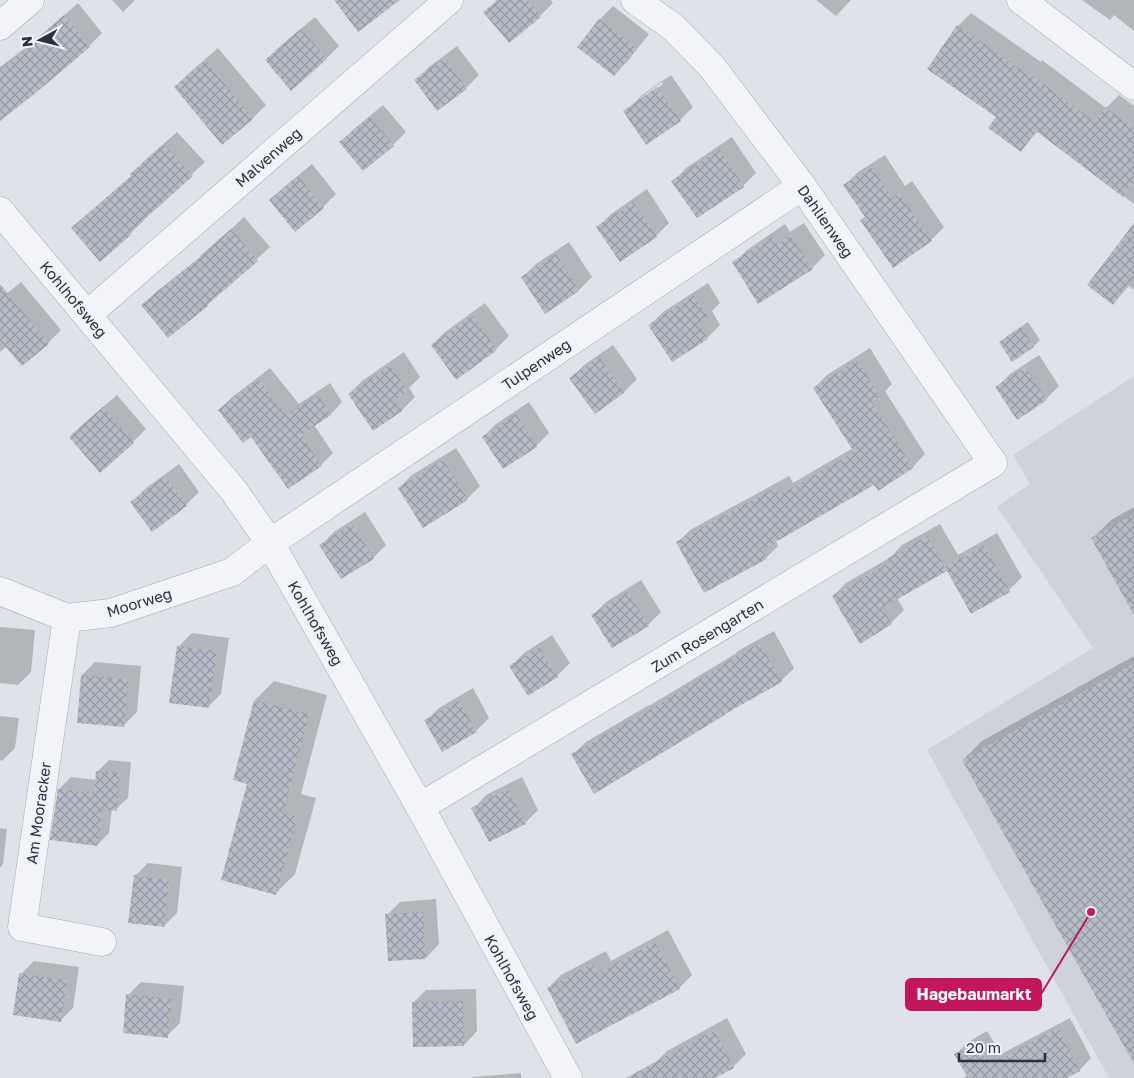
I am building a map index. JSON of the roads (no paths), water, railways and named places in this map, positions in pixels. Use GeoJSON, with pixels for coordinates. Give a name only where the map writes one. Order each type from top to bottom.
{"type":"FeatureCollection","features":[{"type":"Feature","properties":{"kind":"street"},"geometry":{"type":"LineString","coordinates":[[0,26],[30,0]]}},
{"type":"Feature","properties":{"kind":"street","name":"Malvenweg"},"geometry":{"type":"LineString","coordinates":[[87,315],[449,0]]}},
{"type":"Feature","properties":{"kind":"street","name":"Dahlienweg"},"geometry":{"type":"LineString","coordinates":[[635,0],[673,27],[712,67],[802,186],[993,463]]}},
{"type":"Feature","properties":{"kind":"street"},"geometry":{"type":"LineString","coordinates":[[1020,0],[1134,86]]}},
{"type":"Feature","properties":{"kind":"street","name":"Tulpenweg"},"geometry":{"type":"LineString","coordinates":[[270,543],[802,186]]}},
{"type":"Feature","properties":{"kind":"street","name":"Kohlhofsweg"},"geometry":{"type":"LineString","coordinates":[[0,211],[234,491],[270,543],[420,807],[568,1078]]}},
{"type":"Feature","properties":{"kind":"street","name":"Zum Rosengarten"},"geometry":{"type":"LineString","coordinates":[[420,807],[993,463]]}},
{"type":"Feature","properties":{"kind":"street","name":"Moorweg"},"geometry":{"type":"LineString","coordinates":[[0,591],[67,618],[111,613],[232,572],[270,543]]}},
{"type":"Feature","properties":{"kind":"street","name":"Am Mooracker"},"geometry":{"type":"LineString","coordinates":[[67,618],[22,927],[102,942]]}},
{"type":"Feature","properties":{"kind":"place","name":"Hagebaumarkt"},"geometry":{"type":"Point","coordinates":[1091,912]}}]}
